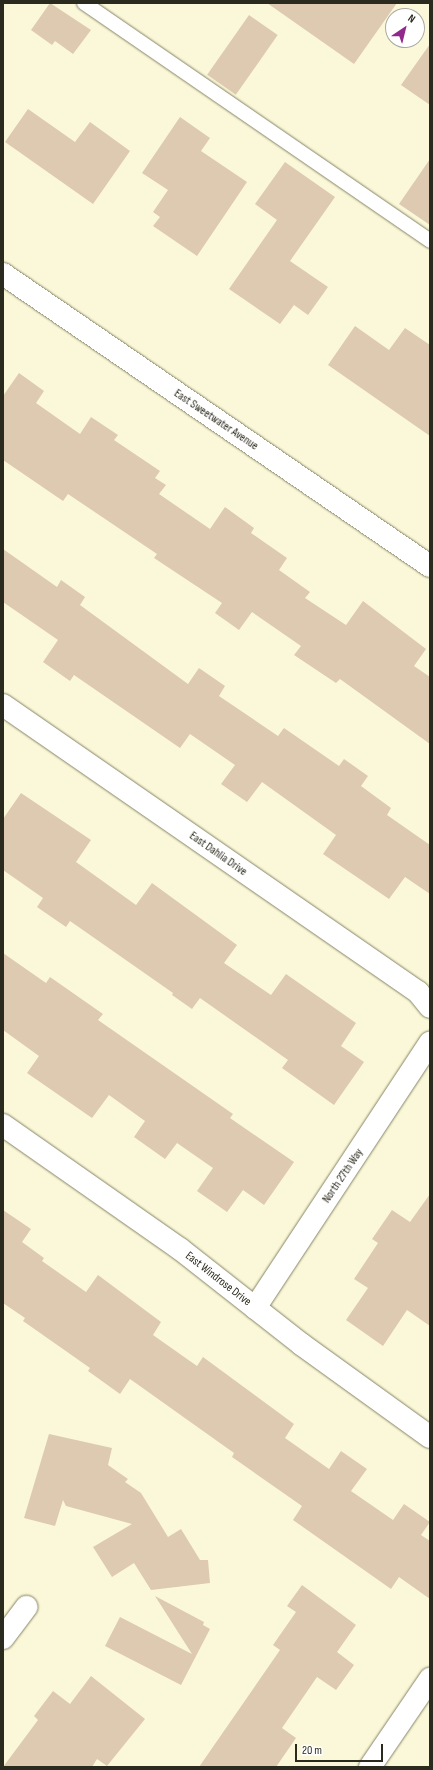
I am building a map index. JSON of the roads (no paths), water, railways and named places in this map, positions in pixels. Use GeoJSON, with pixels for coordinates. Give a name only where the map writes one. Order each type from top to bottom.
{"type":"FeatureCollection","features":[{"type":"Feature","properties":{"kind":"street","name":"East Sweetwater Avenue"},"geometry":{"type":"LineString","coordinates":[[3,274],[430,566]]}},
{"type":"Feature","properties":{"kind":"street","name":"East Dahlia Drive"},"geometry":{"type":"LineString","coordinates":[[3,705],[418,992],[430,1007]]}},
{"type":"Feature","properties":{"kind":"street","name":"North 27th Way"},"geometry":{"type":"LineString","coordinates":[[255,1308],[430,1042]]}},
{"type":"Feature","properties":{"kind":"street","name":"East Windrose Drive"},"geometry":{"type":"LineString","coordinates":[[3,1125],[152,1228],[255,1308],[430,1437]]}},
{"type":"Feature","properties":{"kind":"street"},"geometry":{"type":"LineString","coordinates":[[3,1638],[26,1607]]}},
{"type":"Feature","properties":{"kind":"street"},"geometry":{"type":"LineString","coordinates":[[370,1767],[430,1679]]}},
{"type":"Feature","properties":{"kind":"lane"},"geometry":{"type":"LineString","coordinates":[[84,3],[430,241]]}}]}
